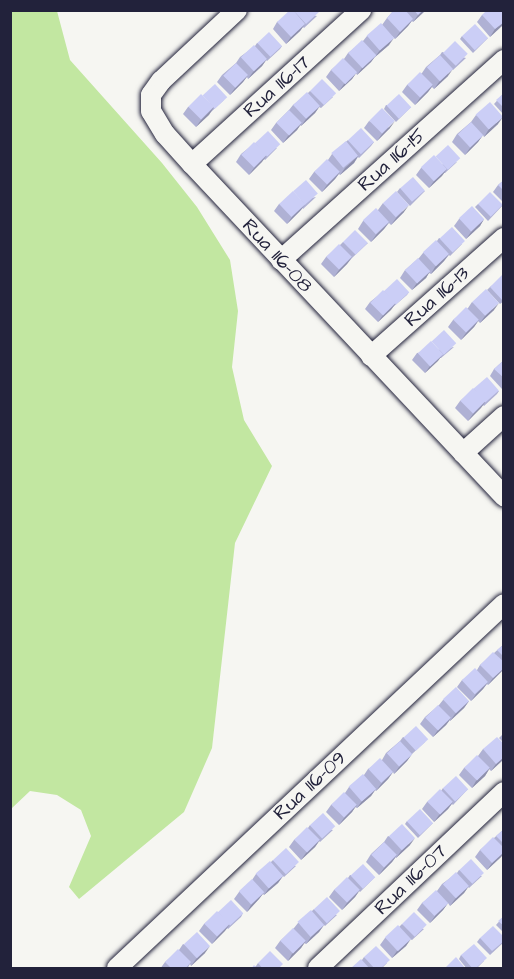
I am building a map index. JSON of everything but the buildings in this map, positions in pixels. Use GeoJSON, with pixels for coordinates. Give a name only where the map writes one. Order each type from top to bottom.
{"type":"FeatureCollection","features":[{"type":"Feature","properties":{"kind":"street","name":"Rua 116-08"},"geometry":{"type":"LineString","coordinates":[[237,10],[174,67],[151,95],[151,111],[165,134],[192,164],[504,496]]}},
{"type":"Feature","properties":{"kind":"street","name":"Rua 116-17"},"geometry":{"type":"LineString","coordinates":[[192,164],[361,10]]}},
{"type":"Feature","properties":{"kind":"street","name":"Rua 116-15"},"geometry":{"type":"LineString","coordinates":[[281,260],[504,60]]}},
{"type":"Feature","properties":{"kind":"street","name":"Rua 116-13"},"geometry":{"type":"LineString","coordinates":[[371,356],[504,238]]}},
{"type":"Feature","properties":{"kind":"street"},"geometry":{"type":"LineString","coordinates":[[463,453],[504,416]]}},
{"type":"Feature","properties":{"kind":"street","name":"Rua 116-09"},"geometry":{"type":"LineString","coordinates":[[117,969],[504,604]]}},
{"type":"Feature","properties":{"kind":"street","name":"Rua 116-07"},"geometry":{"type":"LineString","coordinates":[[318,969],[504,792]]}},
{"type":"Feature","properties":{"kind":"green space"},"geometry":{"type":"Polygon","coordinates":[[[11,10],[57,11],[70,60],[162,163],[197,207],[230,260],[238,311],[232,367],[244,420],[272,466],[235,543],[212,748],[184,812],[79,899],[69,887],[91,836],[81,810],[57,795],[30,791],[11,809],[11,10]]]}}]}
